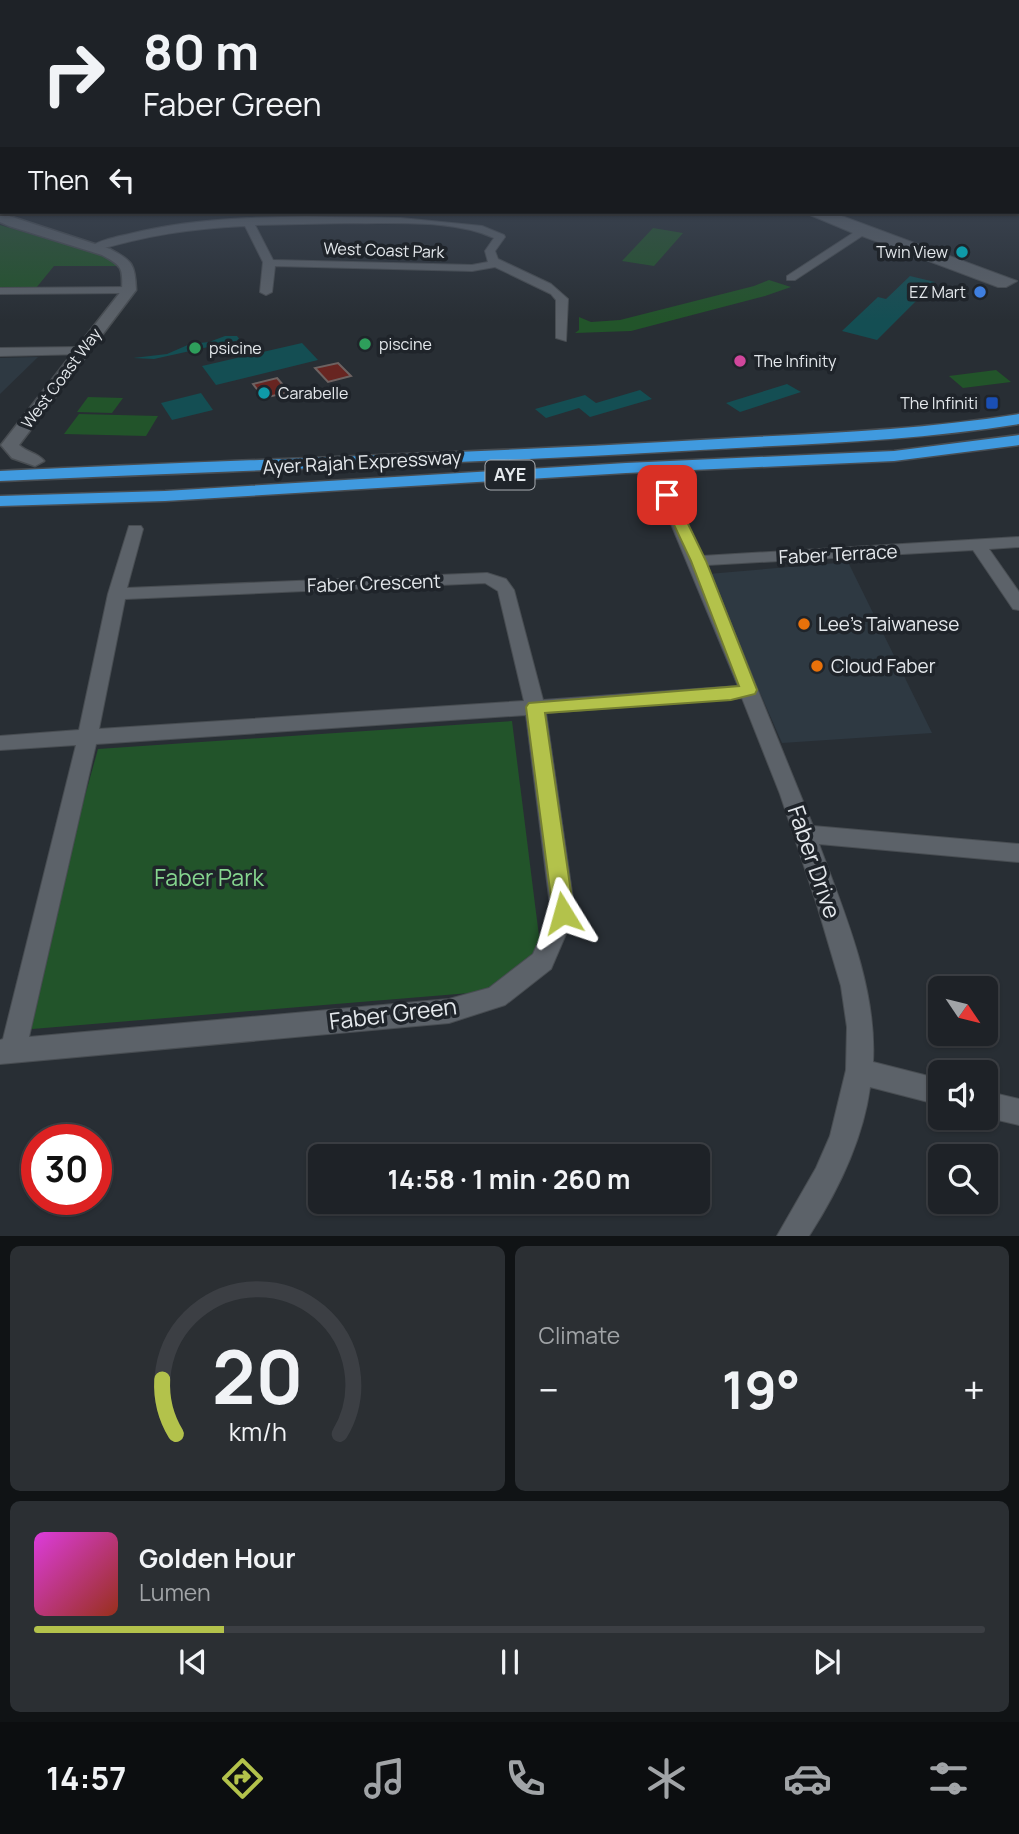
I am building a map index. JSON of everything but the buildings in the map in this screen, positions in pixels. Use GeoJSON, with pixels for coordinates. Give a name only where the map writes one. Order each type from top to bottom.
{"type":"FeatureCollection","features":[{"type":"Feature","properties":{"kind":"highway","name":"Ayer Rajah Expressway"},"geometry":{"type":"LineString","coordinates":[[0,476],[444,458],[887,433],[986,425],[1019,419]]}},
{"type":"Feature","properties":{"kind":"highway","name":"Ayer Rajah Expressway"},"geometry":{"type":"LineString","coordinates":[[0,501],[165,496],[626,468],[894,456],[1019,440]]}},
{"type":"Feature","properties":{"kind":"highway"},"geometry":{"type":"LineString","coordinates":[[0,462],[324,451],[444,458]]}},
{"type":"Feature","properties":{"kind":"street"},"geometry":{"type":"LineString","coordinates":[[814,214],[865,230]]}},
{"type":"Feature","properties":{"kind":"street"},"geometry":{"type":"LineString","coordinates":[[828,214],[943,259],[1012,281],[1002,285],[943,259]]}},
{"type":"Feature","properties":{"kind":"street"},"geometry":{"type":"LineString","coordinates":[[0,217],[27,229],[111,254],[125,265],[130,276],[126,288],[0,291]]}},
{"type":"Feature","properties":{"kind":"street","name":"West Coast Park"},"geometry":{"type":"LineString","coordinates":[[93,248],[120,238],[149,232],[248,222],[383,217],[494,232],[500,237],[490,251],[496,264],[472,268],[271,263]]}},
{"type":"Feature","properties":{"kind":"street"},"geometry":{"type":"LineString","coordinates":[[248,222],[254,238],[271,263],[271,277],[266,292]]}},
{"type":"Feature","properties":{"kind":"street"},"geometry":{"type":"LineString","coordinates":[[791,278],[865,230]]}},
{"type":"Feature","properties":{"kind":"street"},"geometry":{"type":"LineString","coordinates":[[496,264],[559,295],[564,309],[562,338]]}},
{"type":"Feature","properties":{"kind":"street","name":"West Coast Way"},"geometry":{"type":"LineString","coordinates":[[0,442],[126,288]]}},
{"type":"Feature","properties":{"kind":"street"},"geometry":{"type":"LineString","coordinates":[[0,352],[76,351]]}},
{"type":"Feature","properties":{"kind":"street","name":"West Coast Way"},"geometry":{"type":"LineString","coordinates":[[34,461],[18,454],[10,446],[76,351]]}},
{"type":"Feature","properties":{"kind":"street","name":"Faber Drive"},"geometry":{"type":"LineString","coordinates":[[667,495],[699,561],[806,834],[850,972],[860,1017],[859,1071],[841,1146],[814,1203],[792,1236]]}},
{"type":"Feature","properties":{"kind":"street"},"geometry":{"type":"LineString","coordinates":[[88,736],[117,594],[135,529]]}},
{"type":"Feature","properties":{"kind":"street","name":"Faber Terrace"},"geometry":{"type":"LineString","coordinates":[[699,561],[1019,542]]}},
{"type":"Feature","properties":{"kind":"street"},"geometry":{"type":"LineString","coordinates":[[978,545],[1019,605]]}},
{"type":"Feature","properties":{"kind":"street","name":"Faber Crescent"},"geometry":{"type":"LineString","coordinates":[[117,594],[488,578],[500,583],[506,590],[535,707]]}},
{"type":"Feature","properties":{"kind":"street"},"geometry":{"type":"LineString","coordinates":[[0,743],[731,694],[749,690]]}},
{"type":"Feature","properties":{"kind":"street","name":"Faber Green"},"geometry":{"type":"LineString","coordinates":[[88,736],[6,1052],[449,1011],[496,997],[542,961],[563,913],[535,707]]}},
{"type":"Feature","properties":{"kind":"street"},"geometry":{"type":"LineString","coordinates":[[806,834],[1019,853]]}},
{"type":"Feature","properties":{"kind":"street"},"geometry":{"type":"LineString","coordinates":[[859,1071],[928,1089]]}},
{"type":"Feature","properties":{"kind":"street"},"geometry":{"type":"LineString","coordinates":[[998,1107],[1019,1112]]}},
{"type":"Feature","properties":{"kind":"shaded area"},"geometry":{"type":"Polygon","coordinates":[[[38,357],[0,394],[0,358],[38,357]]]}},
{"type":"Feature","properties":{"kind":"shaded area"},"geometry":{"type":"Polygon","coordinates":[[[848,562],[932,733],[782,743],[708,574],[848,562]]]}},
{"type":"Feature","properties":{"kind":"green space"},"geometry":{"type":"Polygon","coordinates":[[[0,225],[101,255],[118,266],[54,266],[36,288],[0,288],[0,225]]]}},
{"type":"Feature","properties":{"kind":"green space"},"geometry":{"type":"Polygon","coordinates":[[[653,228],[683,233],[654,266],[622,261],[653,228]]]}},
{"type":"Feature","properties":{"kind":"green space"},"geometry":{"type":"Polygon","coordinates":[[[769,280],[791,287],[631,331],[575,333],[579,330],[579,317],[591,322],[620,320],[769,280]]]}},
{"type":"Feature","properties":{"kind":"green space"},"geometry":{"type":"Polygon","coordinates":[[[996,370],[1011,382],[963,388],[949,376],[996,370]]]}},
{"type":"Feature","properties":{"kind":"green space"},"geometry":{"type":"Polygon","coordinates":[[[88,397],[123,398],[112,413],[77,412],[88,397]]]}},
{"type":"Feature","properties":{"kind":"green space"},"geometry":{"type":"Polygon","coordinates":[[[79,414],[158,416],[146,436],[64,434],[79,414]]]}},
{"type":"Feature","properties":{"kind":"green space","name":"Faber Park"},"geometry":{"type":"Polygon","coordinates":[[[512,721],[541,952],[494,991],[20,1030],[98,749],[512,721]]]}},
{"type":"Feature","properties":{"kind":"water"},"geometry":{"type":"Polygon","coordinates":[[[910,276],[935,282],[877,340],[842,331],[878,297],[886,299],[910,276]]]}},
{"type":"Feature","properties":{"kind":"water","name":"psicine"},"geometry":{"type":"Polygon","coordinates":[[[225,336],[237,336],[240,340],[154,359],[133,358],[167,354],[190,344],[209,342],[225,336]]]}},
{"type":"Feature","properties":{"kind":"water"},"geometry":{"type":"Polygon","coordinates":[[[302,343],[318,360],[216,385],[202,366],[302,343]]]}},
{"type":"Feature","properties":{"kind":"water"},"geometry":{"type":"Polygon","coordinates":[[[787,384],[801,392],[740,412],[726,403],[787,384]]]}},
{"type":"Feature","properties":{"kind":"water"},"geometry":{"type":"Polygon","coordinates":[[[640,390],[652,399],[590,417],[579,408],[546,418],[535,409],[585,395],[596,403],[640,390]]]}},
{"type":"Feature","properties":{"kind":"water"},"geometry":{"type":"Polygon","coordinates":[[[201,393],[213,410],[172,420],[161,403],[201,393]]]}},
{"type":"Feature","properties":{"kind":"place","name":"Twin View"},"geometry":{"type":"Point","coordinates":[962,252]}},
{"type":"Feature","properties":{"kind":"place","name":"EZ Mart"},"geometry":{"type":"Point","coordinates":[980,292]}},
{"type":"Feature","properties":{"kind":"place","name":"piscine"},"geometry":{"type":"Point","coordinates":[365,344]}},
{"type":"Feature","properties":{"kind":"place","name":"psicine"},"geometry":{"type":"Point","coordinates":[195,348]}},
{"type":"Feature","properties":{"kind":"place","name":"The Infinity"},"geometry":{"type":"Point","coordinates":[740,361]}},
{"type":"Feature","properties":{"kind":"place","name":"Carabelle"},"geometry":{"type":"Point","coordinates":[264,393]}},
{"type":"Feature","properties":{"kind":"place","name":"The Infiniti"},"geometry":{"type":"Point","coordinates":[992,403]}},
{"type":"Feature","properties":{"kind":"place","name":"Lee’s Taiwanese"},"geometry":{"type":"Point","coordinates":[804,624]}},
{"type":"Feature","properties":{"kind":"place","name":"Cloud Faber"},"geometry":{"type":"Point","coordinates":[817,666]}},
{"type":"Feature","properties":{"kind":"route"},"geometry":{"type":"LineString","coordinates":[[563,913],[535,707],[731,694],[749,690],[699,561],[667,495]]}}]}
